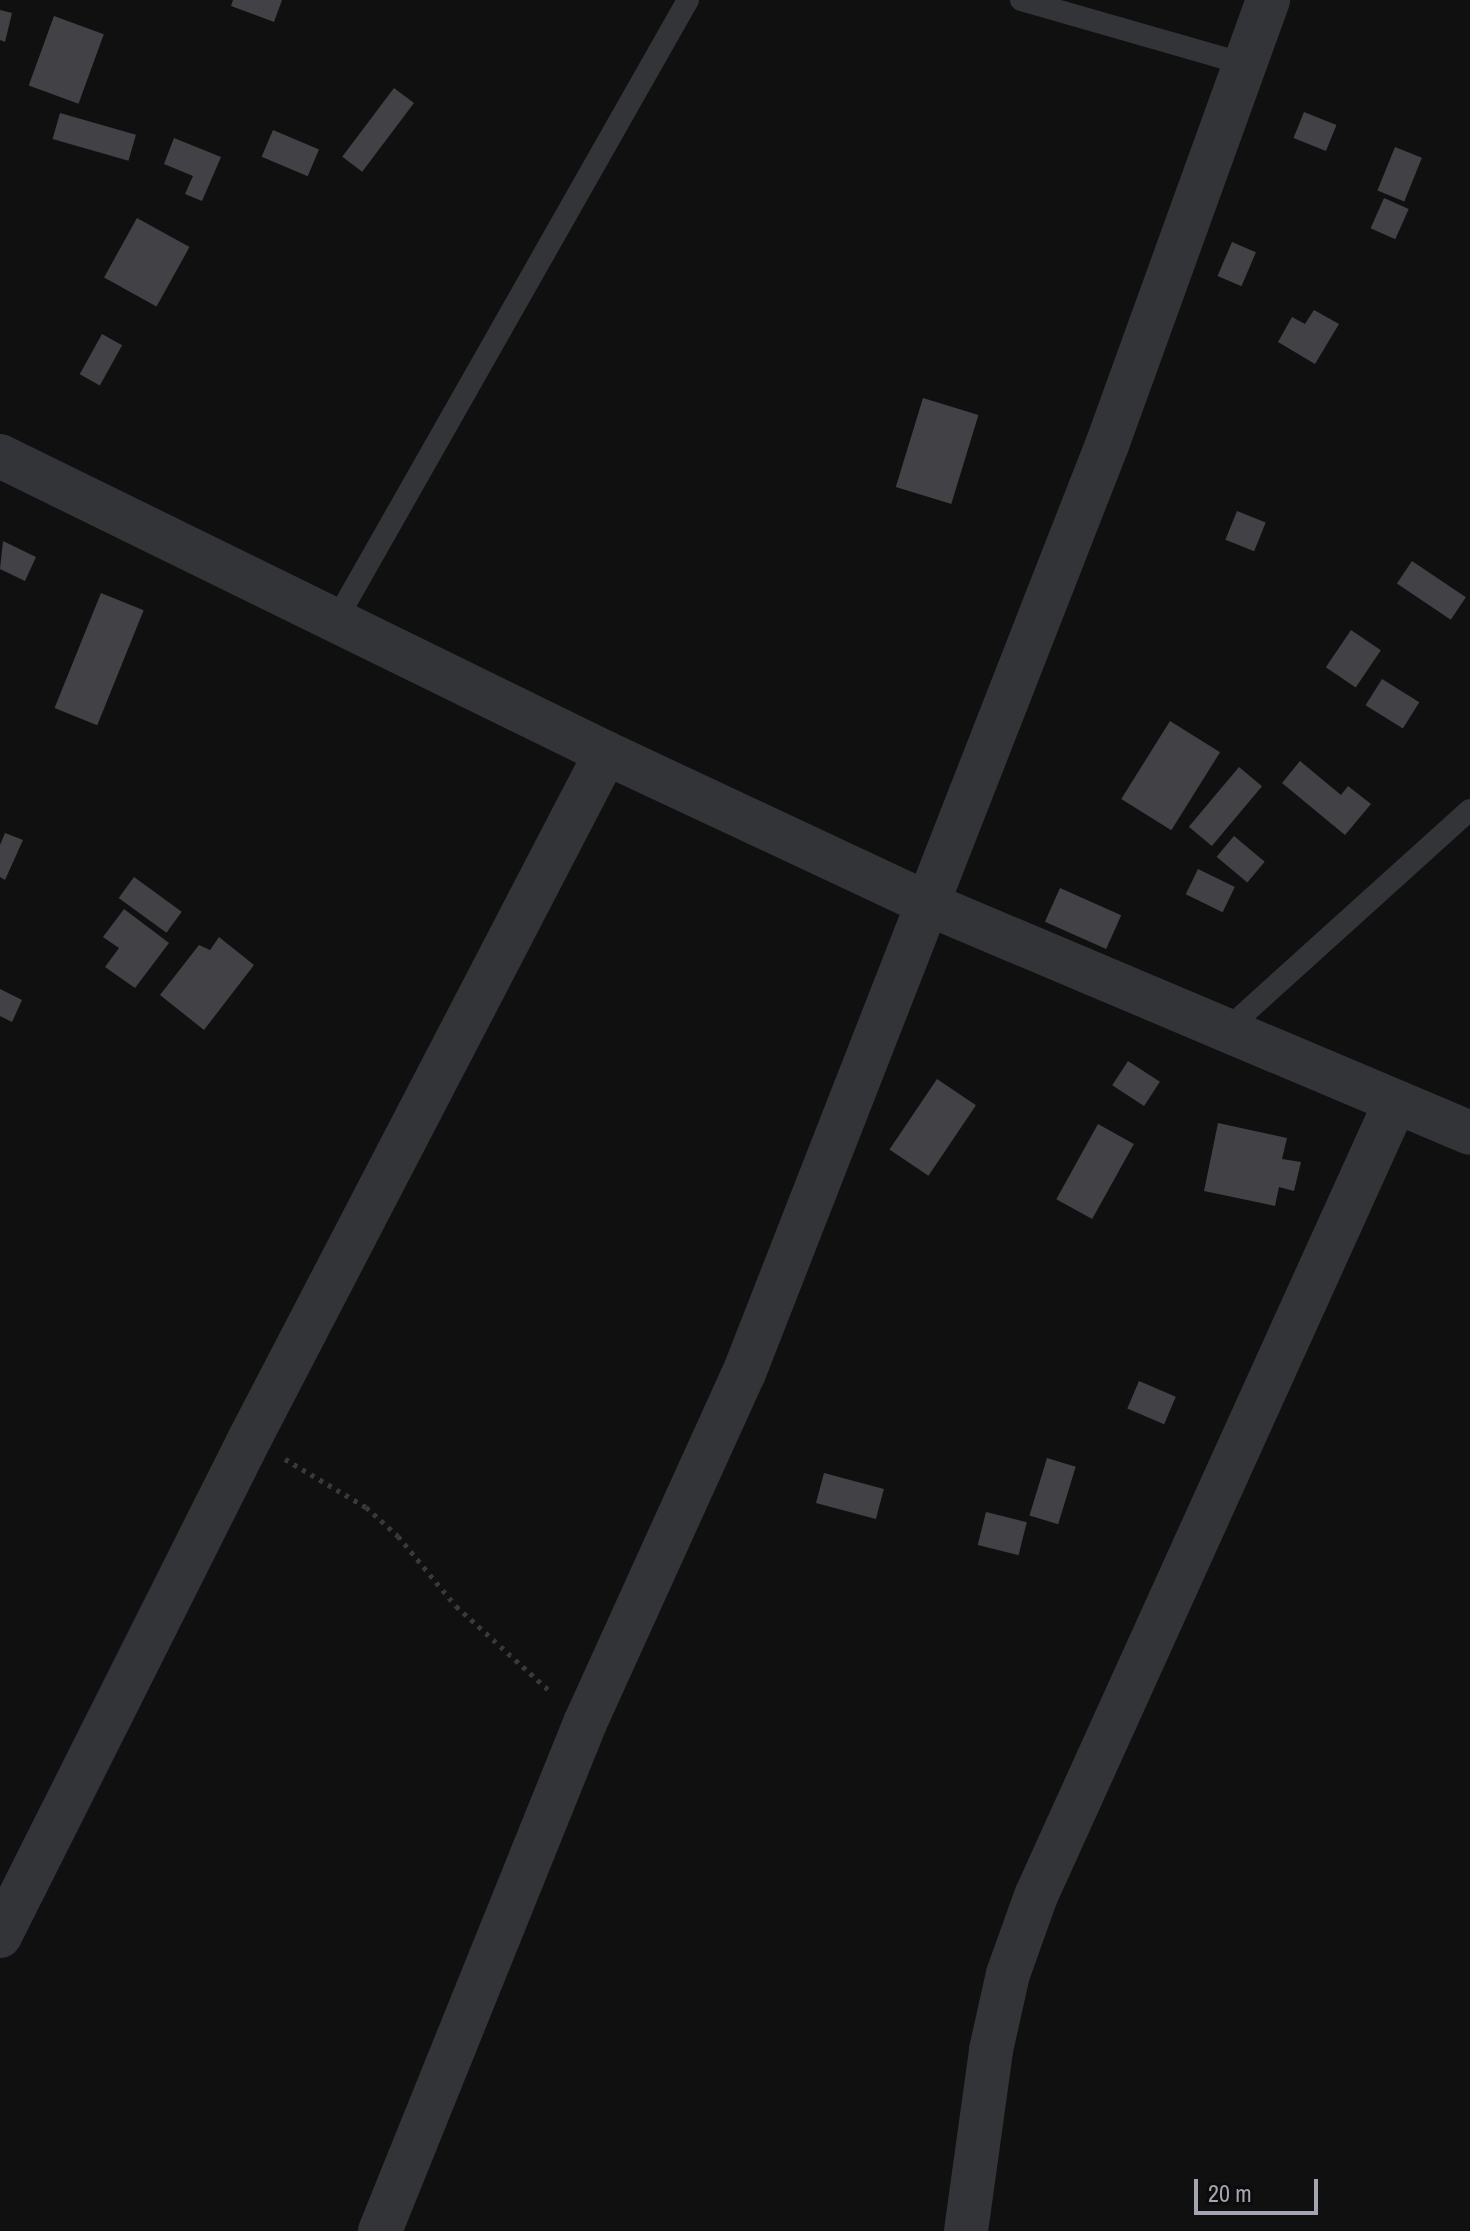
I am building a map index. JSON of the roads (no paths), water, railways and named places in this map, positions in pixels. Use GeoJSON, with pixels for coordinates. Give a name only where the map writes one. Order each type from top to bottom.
{"type":"FeatureCollection","features":[{"type":"Feature","properties":{"kind":"street"},"geometry":{"type":"LineString","coordinates":[[380,2231],[585,1723],[744,1373],[1107,445],[1268,0]]}},
{"type":"Feature","properties":{"kind":"street"},"geometry":{"type":"LineString","coordinates":[[0,456],[606,753],[928,904],[1224,1032],[1470,1133]]}},
{"type":"Feature","properties":{"kind":"street"},"geometry":{"type":"LineString","coordinates":[[0,1936],[250,1438],[606,753]]}},
{"type":"Feature","properties":{"kind":"street"},"geometry":{"type":"LineString","coordinates":[[966,2231],[991,2050],[1008,1974],[1036,1896],[1395,1103]]}},
{"type":"Feature","properties":{"kind":"lane"},"geometry":{"type":"LineString","coordinates":[[335,622],[688,0]]}},
{"type":"Feature","properties":{"kind":"lane"},"geometry":{"type":"LineString","coordinates":[[1021,0],[1244,64]]}},
{"type":"Feature","properties":{"kind":"lane"},"geometry":{"type":"LineString","coordinates":[[1224,1032],[1470,810]]}}]}
